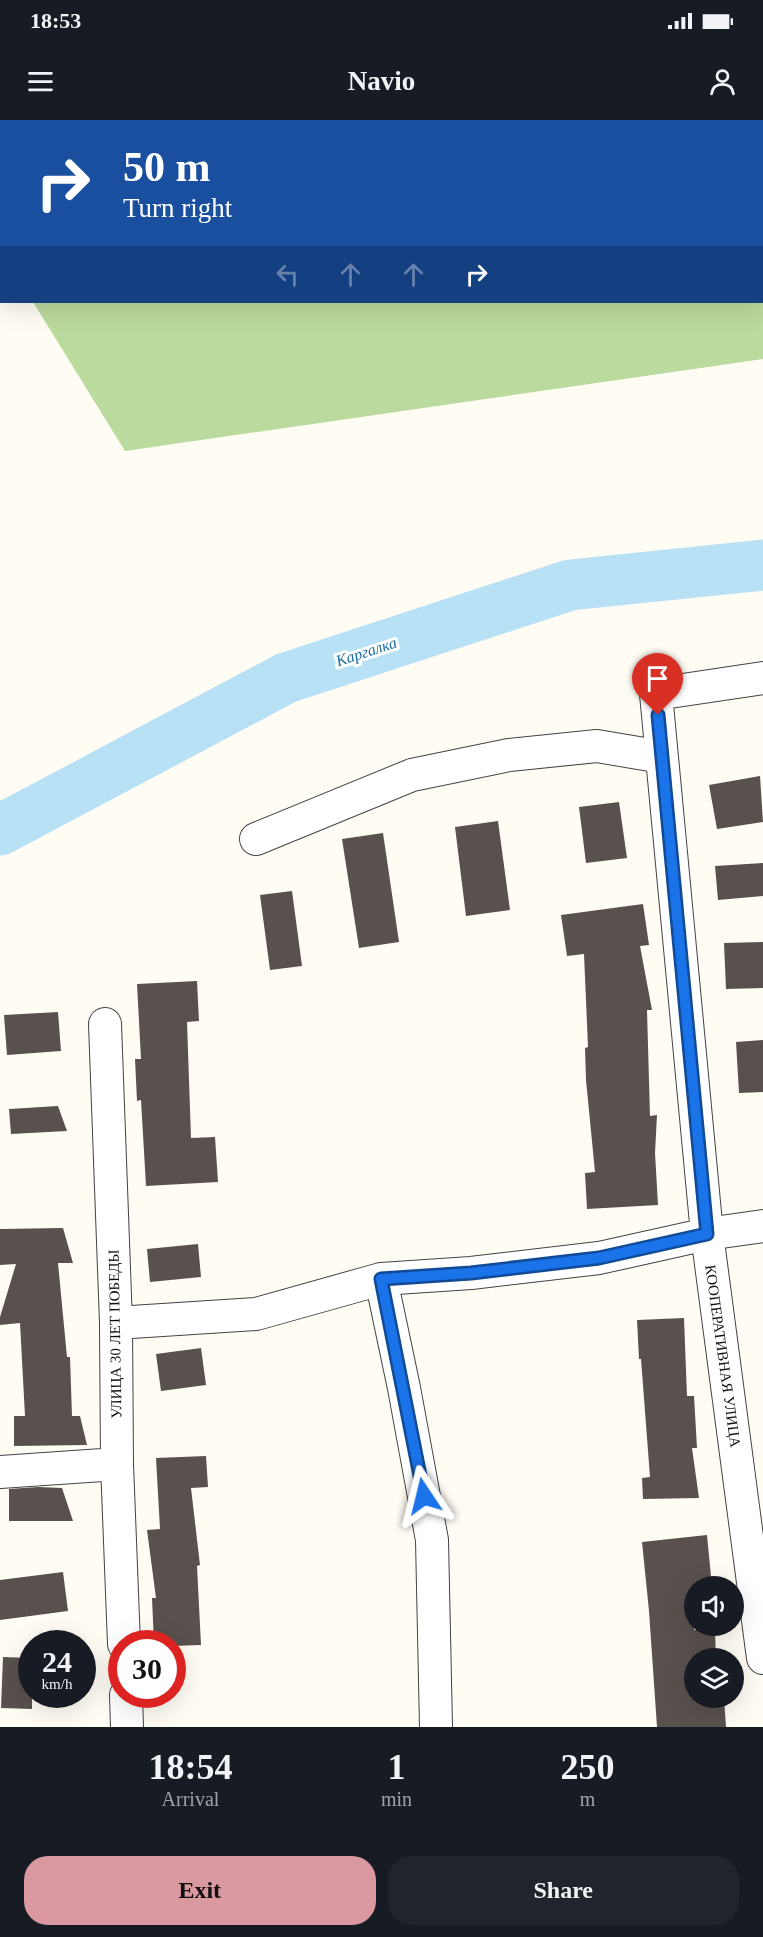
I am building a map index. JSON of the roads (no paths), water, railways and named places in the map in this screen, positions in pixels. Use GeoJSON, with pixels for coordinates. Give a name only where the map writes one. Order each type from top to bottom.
{"type":"FeatureCollection","features":[{"type":"Feature","properties":{"kind":"street","name":"КООПЕРАТИВНАЯ УЛИЦА"},"geometry":{"type":"LineString","coordinates":[[763,678],[656,694],[707,1234],[763,1658]]}},
{"type":"Feature","properties":{"kind":"street"},"geometry":{"type":"LineString","coordinates":[[256,839],[412,775],[509,755],[597,746],[662,756]]}},
{"type":"Feature","properties":{"kind":"street","name":"УЛИЦА 30 ЛЕТ ПОБЕДЫ"},"geometry":{"type":"LineString","coordinates":[[105,1024],[116,1323],[117,1464],[123,1630]]}},
{"type":"Feature","properties":{"kind":"street"},"geometry":{"type":"LineString","coordinates":[[116,1323],[256,1314],[381,1279],[471,1273],[599,1258],[707,1234],[763,1226]]}},
{"type":"Feature","properties":{"kind":"street"},"geometry":{"type":"LineString","coordinates":[[381,1279],[432,1540],[436,1727]]}},
{"type":"Feature","properties":{"kind":"street"},"geometry":{"type":"LineString","coordinates":[[0,1472],[117,1464]]}},
{"type":"Feature","properties":{"kind":"street"},"geometry":{"type":"LineString","coordinates":[[126,1708],[127,1727]]}},
{"type":"Feature","properties":{"kind":"waterway","name":"Каргалка"},"geometry":{"type":"LineString","coordinates":[[0,830],[286,678],[570,585],[763,565]]}}]}
